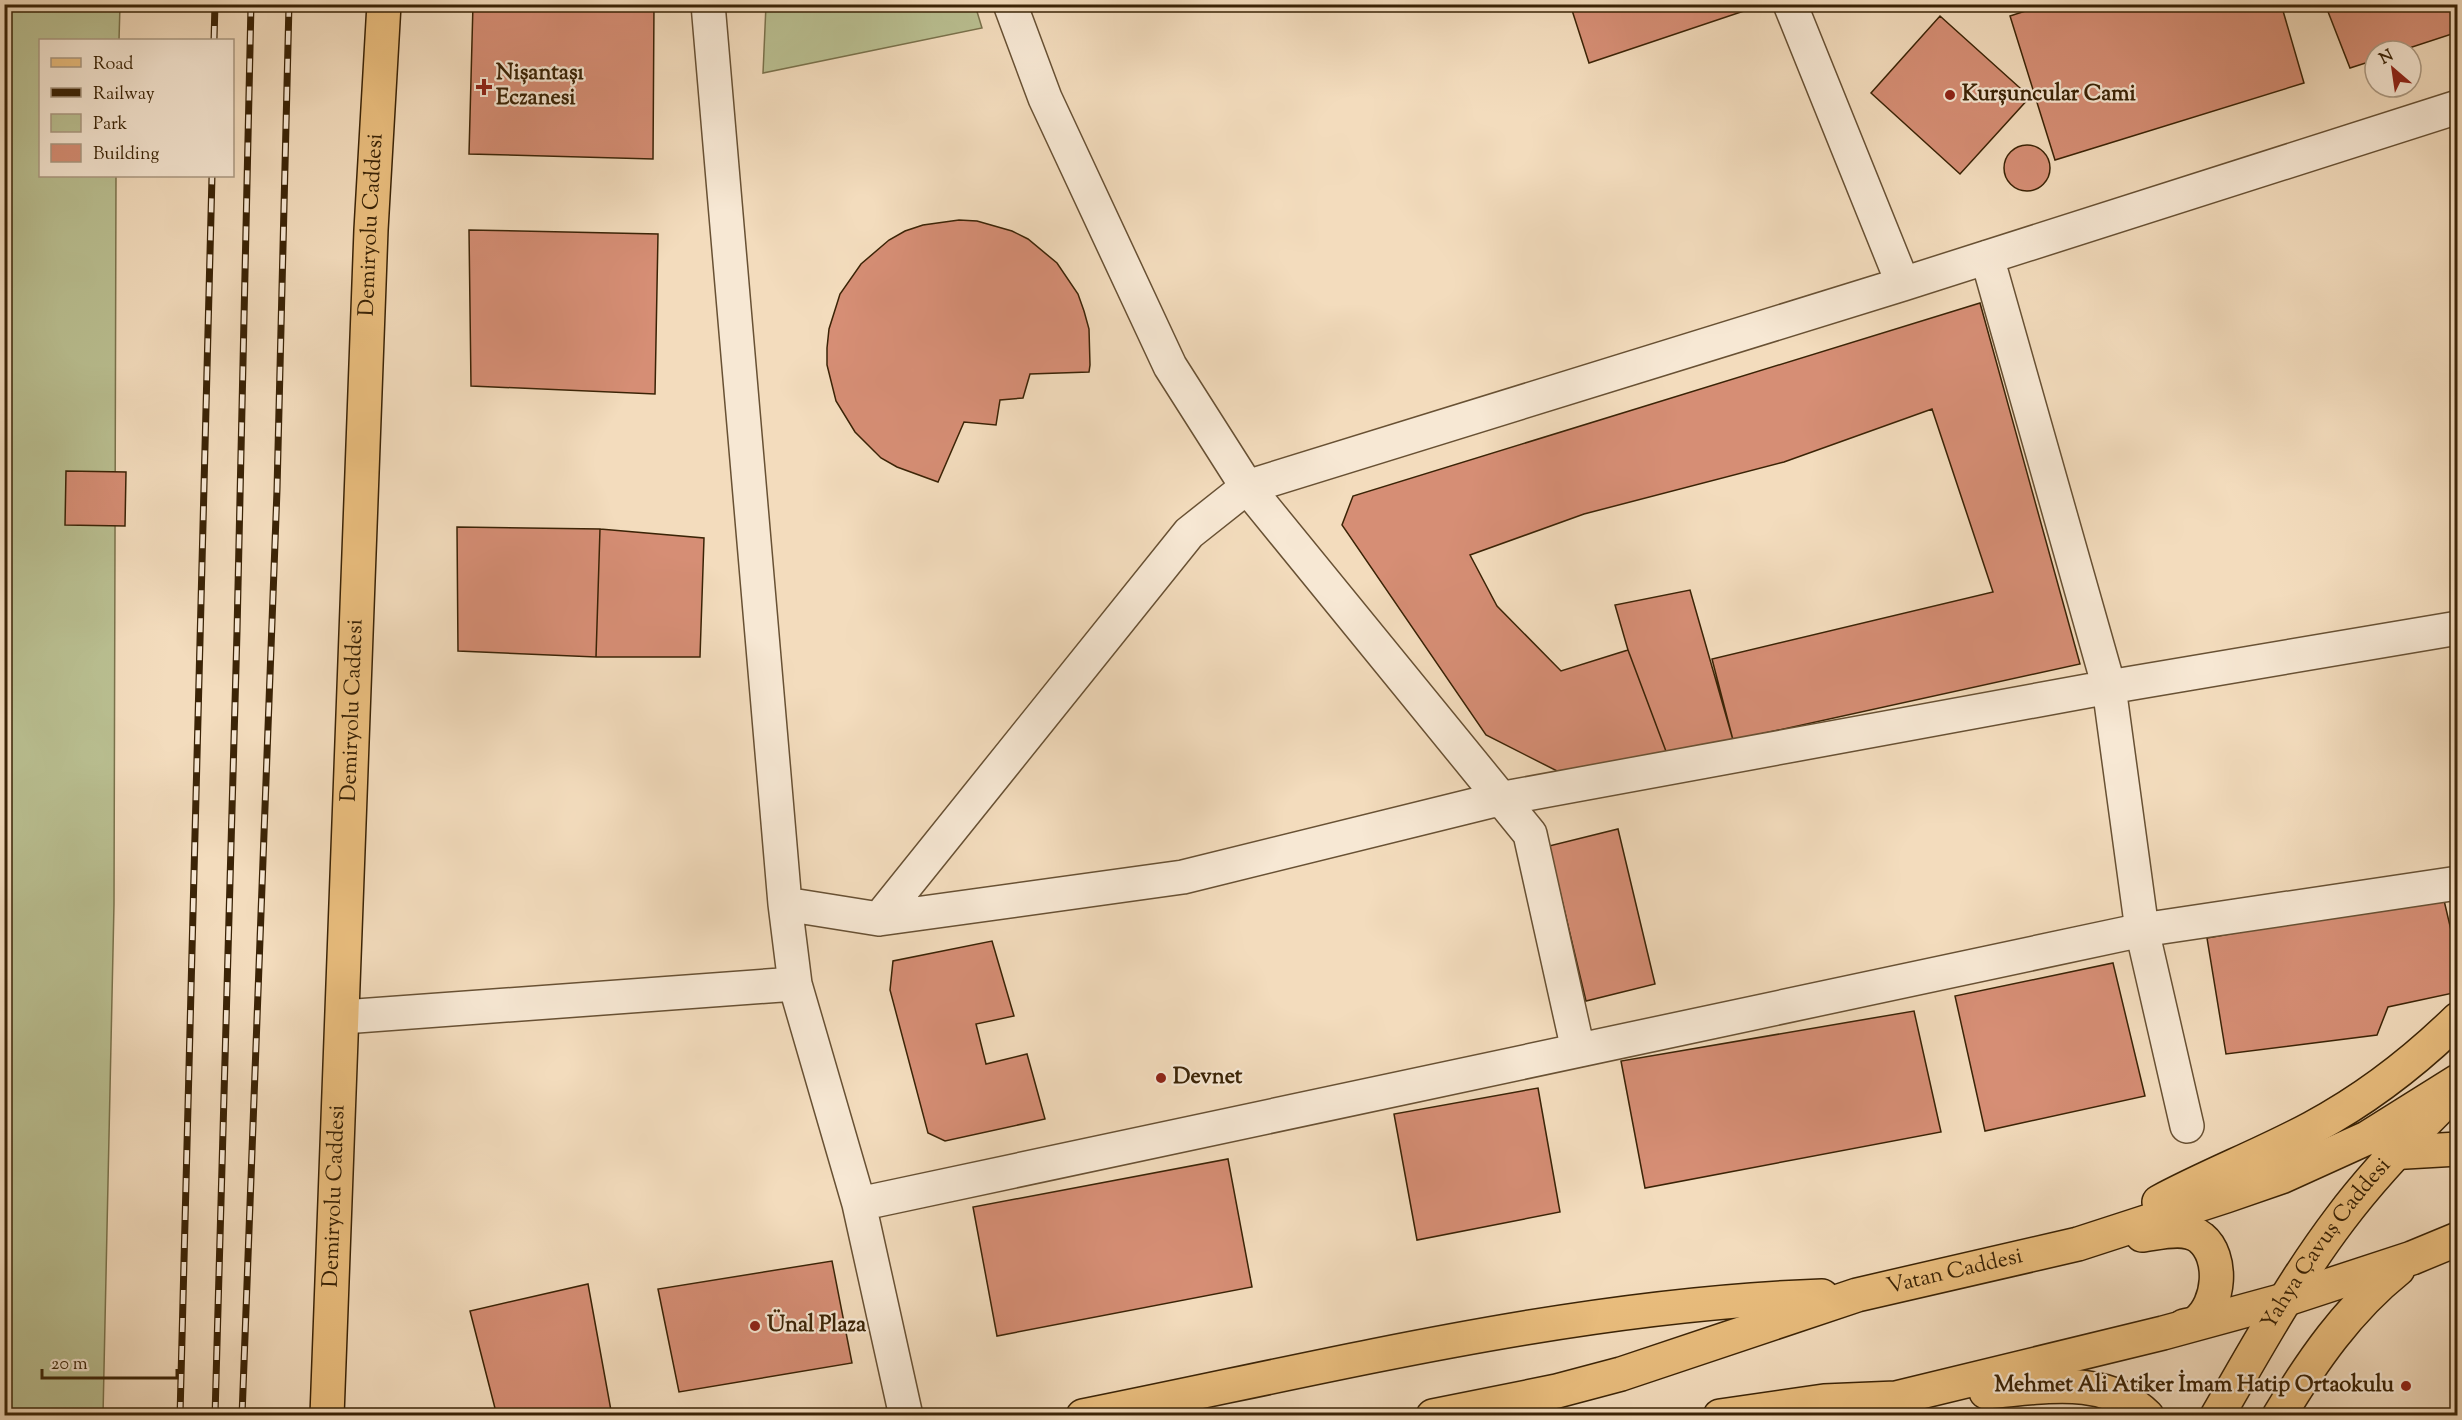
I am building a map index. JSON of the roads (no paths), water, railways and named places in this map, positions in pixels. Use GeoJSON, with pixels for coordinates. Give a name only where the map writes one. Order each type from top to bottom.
{"type":"FeatureCollection","features":[{"type":"Feature","properties":{"kind":"main road","name":"Demiryolu Caddesi"},"geometry":{"type":"LineString","coordinates":[[330,1406],[371,230],[384,4]]}},
{"type":"Feature","properties":{"kind":"main road"},"geometry":{"type":"LineString","coordinates":[[2078,1244],[2224,1168],[2311,1129],[2344,1110],[2388,1081],[2457,1019]]}},
{"type":"Feature","properties":{"kind":"main road","name":"Vatan Caddesi"},"geometry":{"type":"LineString","coordinates":[[1433,1416],[1557,1391],[1620,1374],[1857,1295],[2078,1244],[2281,1177],[2367,1138],[2457,1081]]}},
{"type":"Feature","properties":{"kind":"main road","name":"Yahya Çavuş Caddesi"},"geometry":{"type":"LineString","coordinates":[[2217,1416],[2284,1300],[2341,1218],[2397,1151],[2457,1089]]}},
{"type":"Feature","properties":{"kind":"main road"},"geometry":{"type":"LineString","coordinates":[[2281,1177],[2397,1151],[2457,1149]]}},
{"type":"Feature","properties":{"kind":"main road"},"geometry":{"type":"LineString","coordinates":[[2078,1244],[2177,1230],[2200,1237],[2211,1252],[2217,1270],[2213,1299],[2197,1322],[2163,1333]]}},
{"type":"Feature","properties":{"kind":"main road"},"geometry":{"type":"LineString","coordinates":[[1857,1416],[1896,1398],[2163,1333],[2284,1300],[2412,1258],[2457,1239]]}},
{"type":"Feature","properties":{"kind":"main road"},"geometry":{"type":"LineString","coordinates":[[2279,1416],[2343,1321],[2370,1292],[2412,1258],[2457,1250]]}},
{"type":"Feature","properties":{"kind":"main road"},"geometry":{"type":"LineString","coordinates":[[1083,1416],[1583,1318],[1746,1299],[1857,1295]]}},
{"type":"Feature","properties":{"kind":"main road"},"geometry":{"type":"LineString","coordinates":[[1720,1416],[1824,1401],[2073,1386],[2107,1389],[2129,1399],[2147,1416]]}},
{"type":"Feature","properties":{"kind":"street"},"geometry":{"type":"LineString","coordinates":[[708,4],[785,904],[795,984],[859,1204],[906,1416]]}},
{"type":"Feature","properties":{"kind":"street"},"geometry":{"type":"LineString","coordinates":[[1010,4],[1045,98],[1170,366],[1247,487],[1499,799],[1530,834],[1578,1050]]}},
{"type":"Feature","properties":{"kind":"street"},"geometry":{"type":"LineString","coordinates":[[1790,4],[1903,284]]}},
{"type":"Feature","properties":{"kind":"street"},"geometry":{"type":"LineString","coordinates":[[879,919],[1189,533],[1247,487],[1903,284],[2457,106]]}},
{"type":"Feature","properties":{"kind":"street"},"geometry":{"type":"LineString","coordinates":[[1987,257],[2109,687],[2142,930],[2187,1126]]}},
{"type":"Feature","properties":{"kind":"street"},"geometry":{"type":"LineString","coordinates":[[785,904],[879,919],[1183,877],[1499,799],[2109,687],[2457,628]]}},
{"type":"Feature","properties":{"kind":"street"},"geometry":{"type":"LineString","coordinates":[[859,1204],[2142,930],[2457,883]]}},
{"type":"Feature","properties":{"kind":"street"},"geometry":{"type":"LineString","coordinates":[[344,1017],[795,984]]}},
{"type":"Feature","properties":{"kind":"railway"},"geometry":{"type":"LineString","coordinates":[[214,39],[215,4]]}},
{"type":"Feature","properties":{"kind":"railway"},"geometry":{"type":"LineString","coordinates":[[215,1416],[237,632],[251,4]]}},
{"type":"Feature","properties":{"kind":"railway"},"geometry":{"type":"LineString","coordinates":[[242,1416],[277,490],[289,4]]}},
{"type":"Feature","properties":{"kind":"railway"},"geometry":{"type":"LineString","coordinates":[[180,1416],[212,177]]}},
{"type":"Feature","properties":{"kind":"place","name":"Nişantaşı Eczanesi"},"geometry":{"type":"Point","coordinates":[484,87]}},
{"type":"Feature","properties":{"kind":"place","name":"Kurşuncular Cami"},"geometry":{"type":"Point","coordinates":[1950,95]}},
{"type":"Feature","properties":{"kind":"place","name":"Devnet"},"geometry":{"type":"Point","coordinates":[1161,1078]}},
{"type":"Feature","properties":{"kind":"place","name":"Ünal Plaza"},"geometry":{"type":"Point","coordinates":[755,1326]}},
{"type":"Feature","properties":{"kind":"place","name":"Mehmet Ali Atiker İmam Hatip Ortaokulu"},"geometry":{"type":"Point","coordinates":[2406,1386]}}]}
